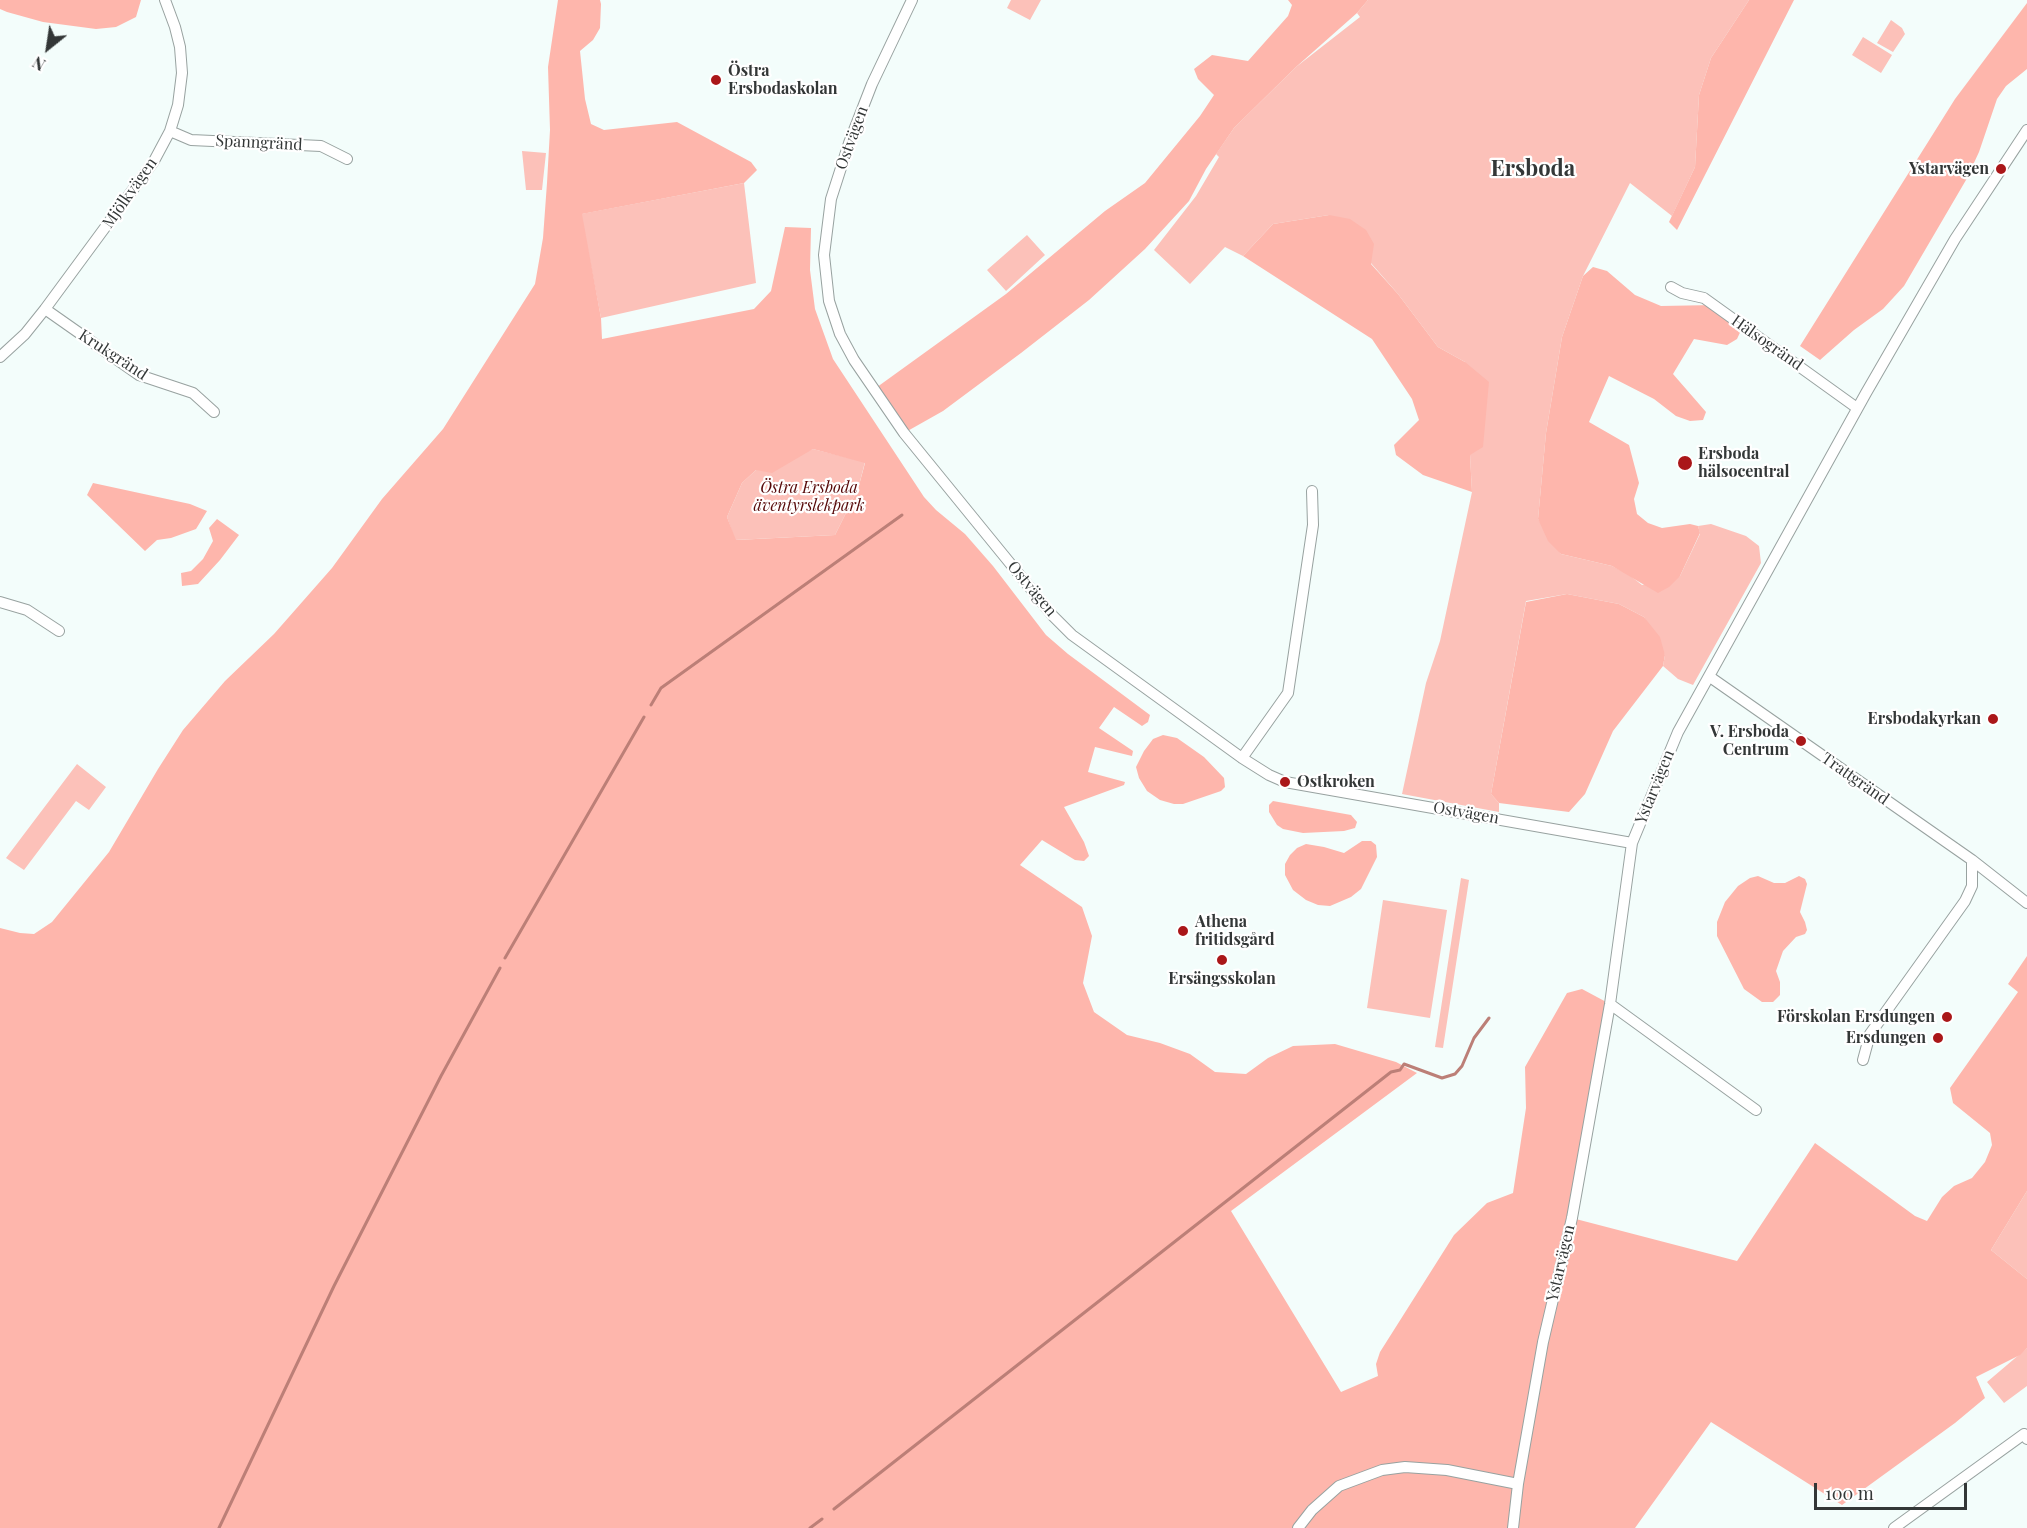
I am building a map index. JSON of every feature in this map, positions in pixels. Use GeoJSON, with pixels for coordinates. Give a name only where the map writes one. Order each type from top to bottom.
{"type":"FeatureCollection","features":[{"type":"Feature","properties":{"kind":"street","name":"Mjölkvägen"},"geometry":{"type":"LineString","coordinates":[[0,357],[25,334],[45,309],[154,161],[170,131],[178,105],[182,73],[180,47],[165,0]]}},
{"type":"Feature","properties":{"kind":"street","name":"Ostvägen"},"geometry":{"type":"LineString","coordinates":[[910,0],[872,84],[849,143],[831,199],[824,255],[830,300],[840,334],[854,360],[904,433],[1053,616],[1072,635],[1269,775],[1293,784],[1632,843]]}},
{"type":"Feature","properties":{"kind":"street","name":"Ystarvägen"},"geometry":{"type":"LineString","coordinates":[[1513,1528],[1518,1484],[1543,1342],[1572,1218],[1610,1004],[1632,843],[1678,732],[1857,408],[1955,239],[2027,130]]}},
{"type":"Feature","properties":{"kind":"street","name":"Spanngränd"},"geometry":{"type":"LineString","coordinates":[[170,131],[191,140],[321,146],[347,159]]}},
{"type":"Feature","properties":{"kind":"street","name":"Hälsogränd"},"geometry":{"type":"LineString","coordinates":[[1671,287],[1704,298],[1857,408]]}},
{"type":"Feature","properties":{"kind":"street","name":"Krukgränd"},"geometry":{"type":"LineString","coordinates":[[45,309],[140,375],[193,393],[214,412]]}},
{"type":"Feature","properties":{"kind":"street"},"geometry":{"type":"LineString","coordinates":[[1242,758],[1288,693],[1313,525],[1312,491]]}},
{"type":"Feature","properties":{"kind":"street"},"geometry":{"type":"LineString","coordinates":[[0,602],[27,610],[59,631]]}},
{"type":"Feature","properties":{"kind":"street","name":"Trattgränd"},"geometry":{"type":"LineString","coordinates":[[1710,676],[1972,860],[2027,903]]}},
{"type":"Feature","properties":{"kind":"street"},"geometry":{"type":"LineString","coordinates":[[1863,1060],[1870,1034],[1965,901],[1972,886],[1972,860]]}},
{"type":"Feature","properties":{"kind":"street"},"geometry":{"type":"LineString","coordinates":[[1610,1004],[1756,1110]]}},
{"type":"Feature","properties":{"kind":"street"},"geometry":{"type":"LineString","coordinates":[[1894,1528],[2024,1434],[2027,1439]]}},
{"type":"Feature","properties":{"kind":"street"},"geometry":{"type":"LineString","coordinates":[[1298,1528],[1312,1510],[1339,1486],[1382,1470],[1405,1467],[1447,1470],[1518,1484]]}},
{"type":"Feature","properties":{"kind":"green space"},"geometry":{"type":"Polygon","coordinates":[[[1011,0],[1041,0],[1030,20],[1007,8],[1011,0]]]}},
{"type":"Feature","properties":{"kind":"green space"},"geometry":{"type":"Polygon","coordinates":[[[1368,0],[1749,0],[1711,58],[1699,95],[1695,167],[1672,216],[1630,183],[1583,276],[1562,337],[1546,433],[1538,519],[1561,554],[1612,566],[1628,574],[1642,585],[1680,576],[1700,534],[1698,526],[1711,524],[1746,536],[1759,546],[1761,563],[1693,685],[1678,679],[1663,666],[1665,655],[1644,617],[1619,604],[1567,594],[1526,601],[1491,794],[1499,803],[1499,812],[1402,794],[1426,683],[1440,641],[1472,492],[1465,362],[1438,347],[1398,294],[1329,215],[1273,224],[1243,256],[1225,247],[1190,284],[1154,250],[1196,196],[1219,157],[1216,154],[1234,128],[1296,67],[1360,17],[1357,13],[1368,0]]]}},
{"type":"Feature","properties":{"kind":"green space"},"geometry":{"type":"Polygon","coordinates":[[[1891,20],[1902,28],[1905,34],[1893,52],[1877,43],[1891,20]]]}},
{"type":"Feature","properties":{"kind":"green space"},"geometry":{"type":"Polygon","coordinates":[[[1863,37],[1892,55],[1881,73],[1852,55],[1863,37]]]}},
{"type":"Feature","properties":{"kind":"green space"},"geometry":{"type":"Polygon","coordinates":[[[522,151],[546,153],[542,190],[526,190],[522,151]]]}},
{"type":"Feature","properties":{"kind":"green space"},"geometry":{"type":"Polygon","coordinates":[[[744,183],[756,283],[601,318],[581,214],[744,183]]]}},
{"type":"Feature","properties":{"kind":"green space"},"geometry":{"type":"Polygon","coordinates":[[[1027,235],[1045,255],[1006,291],[987,270],[1027,235]]]}},
{"type":"Feature","properties":{"kind":"green space","name":"Östra Ersboda äventyrslekpark"},"geometry":{"type":"Polygon","coordinates":[[[813,449],[865,462],[858,489],[835,535],[735,540],[727,517],[742,483],[756,470],[813,449]]]}},
{"type":"Feature","properties":{"kind":"green space"},"geometry":{"type":"Polygon","coordinates":[[[77,764],[106,787],[89,810],[76,801],[24,870],[6,858],[77,764]]]}},
{"type":"Feature","properties":{"kind":"green space"},"geometry":{"type":"Polygon","coordinates":[[[1461,878],[1469,880],[1443,1048],[1435,1047],[1461,878]]]}},
{"type":"Feature","properties":{"kind":"green space"},"geometry":{"type":"Polygon","coordinates":[[[1383,900],[1447,910],[1430,1018],[1367,1008],[1383,900]]]}},
{"type":"Feature","properties":{"kind":"green space"},"geometry":{"type":"Polygon","coordinates":[[[2027,1191],[2027,1279],[1991,1250],[2027,1191]]]}},
{"type":"Feature","properties":{"kind":"green space"},"geometry":{"type":"Polygon","coordinates":[[[2027,1348],[2027,1386],[2004,1403],[1987,1382],[2027,1348]]]}},
{"type":"Feature","properties":{"kind":"shaded area"},"geometry":{"type":"Polygon","coordinates":[[[0,0],[141,0],[136,17],[116,27],[96,29],[43,22],[7,12],[0,9],[0,0]]]}},
{"type":"Feature","properties":{"kind":"shaded area"},"geometry":{"type":"Polygon","coordinates":[[[558,0],[600,0],[600,28],[593,40],[580,51],[585,99],[591,124],[604,130],[677,122],[751,162],[757,170],[744,183],[582,214],[601,318],[602,339],[754,309],[771,291],[785,227],[811,228],[810,270],[815,309],[833,359],[924,497],[965,534],[993,566],[1046,635],[1150,715],[1148,722],[1142,726],[1114,707],[1099,728],[1133,751],[1132,756],[1095,747],[1088,772],[1125,782],[1124,785],[1064,807],[1084,842],[1089,856],[1084,861],[1075,860],[1042,840],[1020,865],[1082,907],[1092,936],[1083,983],[1094,1012],[1127,1035],[1160,1043],[1190,1054],[1215,1072],[1246,1074],[1268,1058],[1293,1046],[1335,1044],[1396,1062],[1417,1073],[1231,1211],[1341,1392],[1378,1376],[1376,1364],[1380,1352],[1454,1235],[1487,1203],[1513,1193],[1526,1108],[1525,1067],[1567,993],[1582,989],[1610,1004],[1572,1218],[1737,1261],[1815,1143],[1915,1216],[1927,1221],[1942,1197],[1954,1186],[1972,1178],[1985,1162],[1992,1145],[1990,1133],[1953,1103],[1950,1088],[2018,992],[2008,984],[2027,956],[2027,1191],[1991,1250],[2027,1279],[2027,1348],[2020,1355],[1976,1377],[1985,1398],[1955,1423],[1842,1505],[1711,1422],[1635,1528],[0,1528],[0,928],[34,934],[52,922],[109,852],[183,730],[225,681],[274,634],[332,568],[382,499],[443,429],[535,284],[543,238],[547,183],[550,130],[548,67],[558,0]],[[813,449],[772,473],[756,470],[742,483],[727,517],[736,540],[835,535],[858,489],[865,463],[813,449]]]}},
{"type":"Feature","properties":{"kind":"shaded area"},"geometry":{"type":"Polygon","coordinates":[[[1288,0],[1368,0],[1357,13],[1296,67],[1234,128],[1206,169],[1189,201],[1145,249],[1089,300],[1021,353],[943,411],[904,433],[873,390],[1006,294],[1105,211],[1145,183],[1200,116],[1214,95],[1198,79],[1194,69],[1212,55],[1248,61],[1288,16],[1292,5],[1288,0]]]}},
{"type":"Feature","properties":{"kind":"shaded area"},"geometry":{"type":"Polygon","coordinates":[[[1749,0],[1794,0],[1677,230],[1669,222],[1695,167],[1699,95],[1711,58],[1749,0]]]}},
{"type":"Feature","properties":{"kind":"shaded area"},"geometry":{"type":"Polygon","coordinates":[[[2027,3],[2027,69],[2006,86],[1997,99],[1979,152],[1966,180],[1904,286],[1883,309],[1854,330],[1820,360],[1800,346],[1955,99],[2027,3]]]}},
{"type":"Feature","properties":{"kind":"shaded area"},"geometry":{"type":"Polygon","coordinates":[[[1329,215],[1350,219],[1366,230],[1374,244],[1371,264],[1398,294],[1438,347],[1465,362],[1489,382],[1483,447],[1470,455],[1472,492],[1423,475],[1396,455],[1394,445],[1419,420],[1412,399],[1372,339],[1243,256],[1273,224],[1329,215]]]}},
{"type":"Feature","properties":{"kind":"shaded area"},"geometry":{"type":"Polygon","coordinates":[[[1593,267],[1607,271],[1635,295],[1661,306],[1714,305],[1743,326],[1737,339],[1727,345],[1694,339],[1673,374],[1706,412],[1703,420],[1690,421],[1676,416],[1654,399],[1609,376],[1589,422],[1629,445],[1639,483],[1634,499],[1637,514],[1648,523],[1662,528],[1690,524],[1698,526],[1700,533],[1680,576],[1669,587],[1658,593],[1612,566],[1561,554],[1548,541],[1538,519],[1546,433],[1562,337],[1583,276],[1593,267]]]}},
{"type":"Feature","properties":{"kind":"shaded area"},"geometry":{"type":"Polygon","coordinates":[[[93,483],[190,504],[207,511],[196,529],[171,538],[157,540],[145,551],[87,495],[93,483]]]}},
{"type":"Feature","properties":{"kind":"shaded area"},"geometry":{"type":"Polygon","coordinates":[[[217,519],[239,535],[198,584],[182,586],[181,573],[191,571],[203,559],[213,541],[209,528],[217,519]]]}},
{"type":"Feature","properties":{"kind":"shaded area"},"geometry":{"type":"Polygon","coordinates":[[[1567,594],[1619,604],[1644,617],[1660,637],[1665,655],[1663,666],[1613,731],[1585,794],[1569,812],[1499,803],[1491,794],[1526,602],[1567,594]]]}},
{"type":"Feature","properties":{"kind":"shaded area"},"geometry":{"type":"Polygon","coordinates":[[[1163,735],[1177,738],[1204,757],[1224,778],[1225,787],[1221,791],[1183,804],[1160,800],[1147,791],[1139,778],[1136,767],[1153,739],[1163,735]]]}},
{"type":"Feature","properties":{"kind":"shaded area"},"geometry":{"type":"Polygon","coordinates":[[[1273,801],[1351,815],[1357,822],[1355,828],[1344,831],[1303,833],[1283,829],[1277,825],[1269,812],[1269,805],[1273,801]]]}},
{"type":"Feature","properties":{"kind":"shaded area"},"geometry":{"type":"Polygon","coordinates":[[[1362,841],[1371,841],[1376,845],[1377,857],[1361,889],[1351,897],[1330,906],[1318,905],[1306,900],[1293,890],[1285,875],[1285,864],[1297,848],[1306,844],[1344,853],[1362,841]]]}},
{"type":"Feature","properties":{"kind":"shaded area"},"geometry":{"type":"Polygon","coordinates":[[[1758,876],[1774,883],[1785,883],[1799,876],[1805,879],[1807,884],[1800,912],[1807,930],[1805,934],[1796,937],[1783,951],[1776,971],[1780,982],[1780,995],[1773,1002],[1762,1002],[1744,989],[1717,936],[1717,922],[1725,902],[1738,886],[1758,876]]]}},
{"type":"Feature","properties":{"kind":"waterway"},"geometry":{"type":"LineString","coordinates":[[651,705],[661,688],[902,515]]}},
{"type":"Feature","properties":{"kind":"waterway"},"geometry":{"type":"LineString","coordinates":[[505,958],[644,717]]}},
{"type":"Feature","properties":{"kind":"waterway"},"geometry":{"type":"LineString","coordinates":[[219,1528],[334,1286],[441,1076],[500,968]]}},
{"type":"Feature","properties":{"kind":"waterway"},"geometry":{"type":"LineString","coordinates":[[834,1509],[1391,1072],[1400,1070],[1404,1064],[1442,1078],[1455,1074],[1462,1066],[1474,1038],[1489,1018]]}},
{"type":"Feature","properties":{"kind":"waterway"},"geometry":{"type":"LineString","coordinates":[[810,1528],[822,1519]]}},
{"type":"Feature","properties":{"kind":"place","name":"Östra Ersbodaskolan"},"geometry":{"type":"Point","coordinates":[716,80]}},
{"type":"Feature","properties":{"kind":"place","name":"Ystarvägen"},"geometry":{"type":"Point","coordinates":[2001,169]}},
{"type":"Feature","properties":{"kind":"place","name":"Ersboda hälsocentral"},"geometry":{"type":"Point","coordinates":[1685,463]}},
{"type":"Feature","properties":{"kind":"place","name":"Ersbodakyrkan"},"geometry":{"type":"Point","coordinates":[1993,719]}},
{"type":"Feature","properties":{"kind":"place","name":"V. Ersboda Centrum"},"geometry":{"type":"Point","coordinates":[1801,741]}},
{"type":"Feature","properties":{"kind":"place","name":"Ostkroken"},"geometry":{"type":"Point","coordinates":[1285,782]}},
{"type":"Feature","properties":{"kind":"place","name":"Athena fritidsgård"},"geometry":{"type":"Point","coordinates":[1183,931]}},
{"type":"Feature","properties":{"kind":"place","name":"Ersängsskolan"},"geometry":{"type":"Point","coordinates":[1222,960]}},
{"type":"Feature","properties":{"kind":"place","name":"Förskolan Ersdungen"},"geometry":{"type":"Point","coordinates":[1947,1017]}},
{"type":"Feature","properties":{"kind":"place","name":"Ersdungen"},"geometry":{"type":"Point","coordinates":[1938,1038]}},
{"type":"Feature","properties":{"kind":"district","name":"Ersboda"},"geometry":{"type":"Point","coordinates":[1533,169]}}]}
